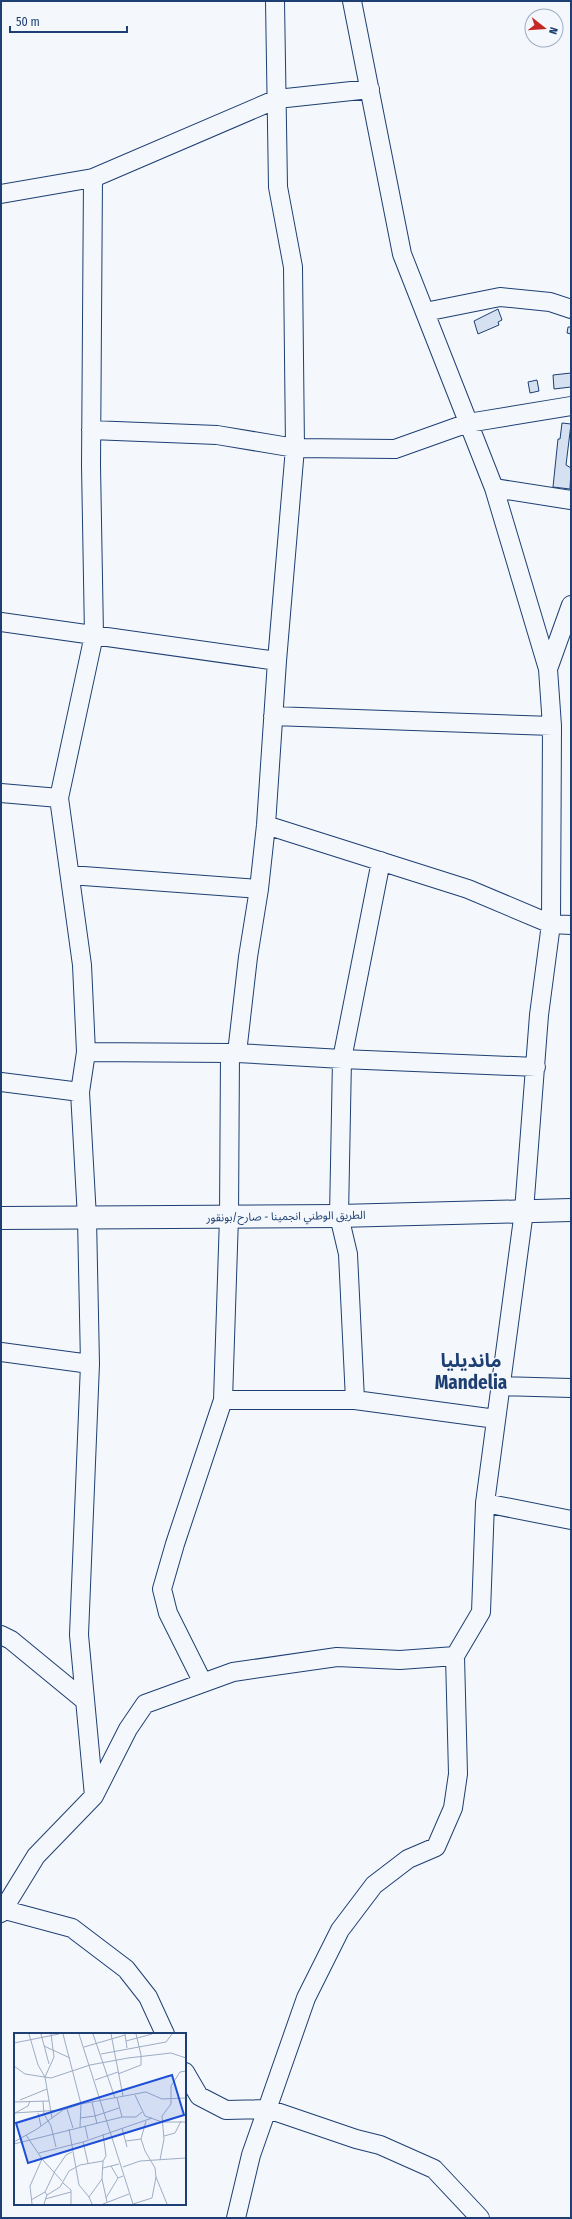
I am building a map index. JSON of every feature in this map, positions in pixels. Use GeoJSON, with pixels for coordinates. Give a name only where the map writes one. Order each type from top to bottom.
{"type":"FeatureCollection","features":[{"type":"Feature","properties":{"kind":"highway","name":"الطريق الوطني انجمينا - صارح/بونقور"},"geometry":{"type":"LineString","coordinates":[[1,1218],[339,1216],[571,1210]]}},
{"type":"Feature","properties":{"kind":"street"},"geometry":{"type":"LineString","coordinates":[[203,1683],[168,1613],[162,1589],[175,1544],[223,1400],[234,1053],[259,889],[266,825],[277,661],[295,448],[293,267],[278,187],[275,1]]}},
{"type":"Feature","properties":{"kind":"street"},"geometry":{"type":"LineString","coordinates":[[236,2218],[251,2155],[306,1998],[340,1930],[374,1885],[408,1859],[436,1847],[453,1808],[458,1774],[455,1656],[481,1612],[485,1504],[524,1211],[539,1015],[551,924],[552,726],[548,669],[494,488],[402,254],[352,1]]}},
{"type":"Feature","properties":{"kind":"street"},"geometry":{"type":"LineString","coordinates":[[1,194],[93,178],[277,99],[370,89]]}},
{"type":"Feature","properties":{"kind":"street"},"geometry":{"type":"LineString","coordinates":[[93,178],[91,430],[94,635],[59,798],[82,965],[86,1052],[80,1092],[87,1218],[90,1364],[79,1635],[94,1796]]}},
{"type":"Feature","properties":{"kind":"street"},"geometry":{"type":"LineString","coordinates":[[425,312],[500,297],[550,302],[571,309]]}},
{"type":"Feature","properties":{"kind":"street"},"geometry":{"type":"LineString","coordinates":[[91,430],[217,435],[295,448],[395,449],[468,423],[571,406]]}},
{"type":"Feature","properties":{"kind":"street"},"geometry":{"type":"LineString","coordinates":[[494,488],[571,500]]}},
{"type":"Feature","properties":{"kind":"street"},"geometry":{"type":"LineString","coordinates":[[548,669],[571,605]]}},
{"type":"Feature","properties":{"kind":"street"},"geometry":{"type":"LineString","coordinates":[[1,622],[277,661]]}},
{"type":"Feature","properties":{"kind":"street"},"geometry":{"type":"LineString","coordinates":[[273,716],[552,726]]}},
{"type":"Feature","properties":{"kind":"street"},"geometry":{"type":"LineString","coordinates":[[1,793],[59,798]]}},
{"type":"Feature","properties":{"kind":"street"},"geometry":{"type":"LineString","coordinates":[[266,825],[468,888],[551,924],[571,925]]}},
{"type":"Feature","properties":{"kind":"street"},"geometry":{"type":"LineString","coordinates":[[355,1400],[348,1254],[339,1216],[342,1059],[381,861]]}},
{"type":"Feature","properties":{"kind":"street"},"geometry":{"type":"LineString","coordinates":[[70,875],[259,889]]}},
{"type":"Feature","properties":{"kind":"street"},"geometry":{"type":"LineString","coordinates":[[86,1052],[234,1053],[342,1059],[536,1066]]}},
{"type":"Feature","properties":{"kind":"street"},"geometry":{"type":"LineString","coordinates":[[1,1082],[80,1092]]}},
{"type":"Feature","properties":{"kind":"street"},"geometry":{"type":"LineString","coordinates":[[1,1352],[90,1364]]}},
{"type":"Feature","properties":{"kind":"street"},"geometry":{"type":"LineString","coordinates":[[500,1386],[571,1388]]}},
{"type":"Feature","properties":{"kind":"street"},"geometry":{"type":"LineString","coordinates":[[223,1400],[355,1400],[496,1419]]}},
{"type":"Feature","properties":{"kind":"street"},"geometry":{"type":"LineString","coordinates":[[485,1504],[571,1520]]}},
{"type":"Feature","properties":{"kind":"street"},"geometry":{"type":"LineString","coordinates":[[1,1635],[11,1640],[84,1700]]}},
{"type":"Feature","properties":{"kind":"street"},"geometry":{"type":"LineString","coordinates":[[165,2033],[148,1997],[126,1968],[72,1928],[1,1910],[36,1856],[94,1796],[128,1729],[145,1704],[233,1672],[337,1657],[400,1660],[455,1656]]}},
{"type":"Feature","properties":{"kind":"street"},"geometry":{"type":"LineString","coordinates":[[186,2074],[199,2096],[226,2110],[268,2109],[356,2140],[380,2145],[434,2169],[480,2218]]}},
{"type":"Feature","properties":{"kind":"building"},"geometry":{"type":"Polygon","coordinates":[[[498,309],[502,320],[498,322],[499,325],[478,334],[474,321],[498,309]]]}},
{"type":"Feature","properties":{"kind":"building"},"geometry":{"type":"Polygon","coordinates":[[[568,327],[571,327],[571,334],[567,333],[568,327]]]}},
{"type":"Feature","properties":{"kind":"building"},"geometry":{"type":"Polygon","coordinates":[[[571,373],[571,387],[554,389],[553,375],[571,373]]]}},
{"type":"Feature","properties":{"kind":"building"},"geometry":{"type":"Polygon","coordinates":[[[537,380],[539,391],[530,393],[528,382],[537,380]]]}},
{"type":"Feature","properties":{"kind":"building"},"geometry":{"type":"Polygon","coordinates":[[[562,423],[571,424],[566,465],[571,468],[570,489],[553,487],[558,439],[560,439],[562,423]]]}},
{"type":"Feature","properties":{"kind":"district","name":"مانديليا Mandelia"},"geometry":{"type":"Point","coordinates":[471,1371]}}]}
